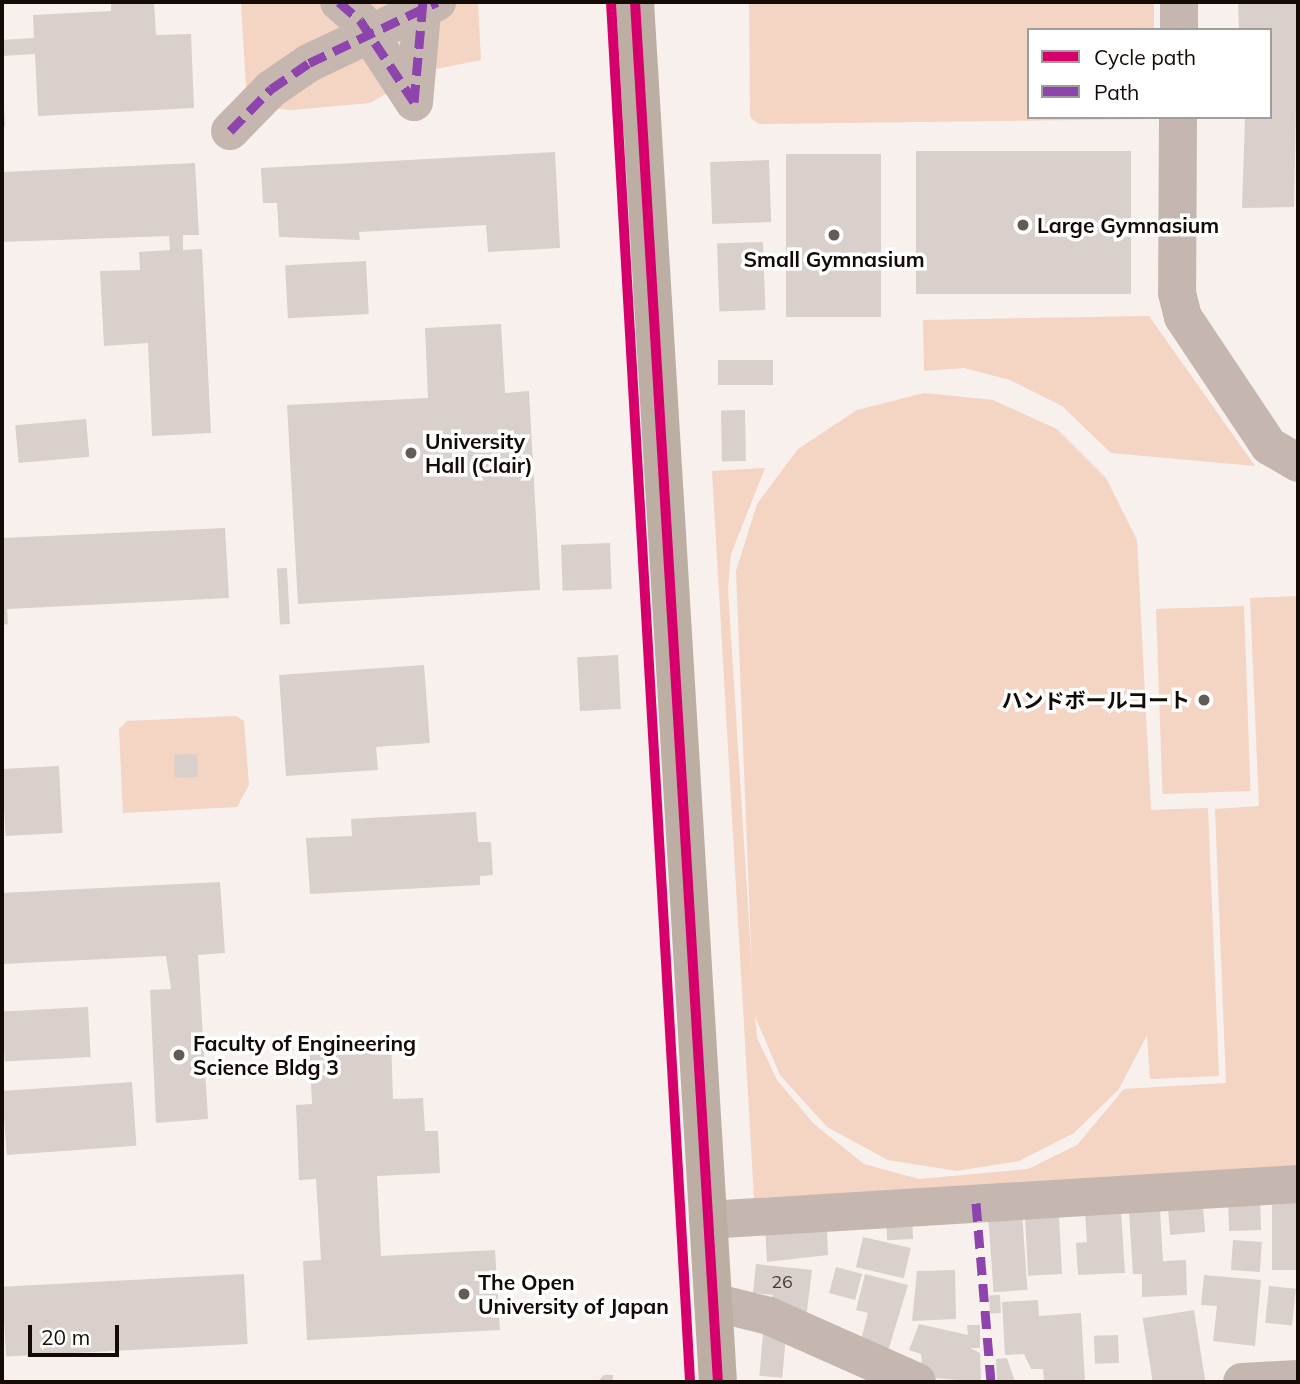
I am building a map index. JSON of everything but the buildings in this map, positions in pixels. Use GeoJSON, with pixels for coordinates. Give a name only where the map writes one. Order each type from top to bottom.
{"type":"FeatureCollection","features":[{"type":"Feature","properties":{"kind":"main road"},"geometry":{"type":"LineString","coordinates":[[635,2],[718,1382]]}},
{"type":"Feature","properties":{"kind":"street"},"geometry":{"type":"LineString","coordinates":[[339,2],[368,33],[414,102],[428,4]]}},
{"type":"Feature","properties":{"kind":"street"},"geometry":{"type":"LineString","coordinates":[[1179,2],[1179,28]]}},
{"type":"Feature","properties":{"kind":"street"},"geometry":{"type":"LineString","coordinates":[[230,131],[271,89],[368,33],[428,4]]}},
{"type":"Feature","properties":{"kind":"street"},"geometry":{"type":"LineString","coordinates":[[1178,119],[1177,293],[1183,317],[1269,446],[1298,463]]}},
{"type":"Feature","properties":{"kind":"street"},"geometry":{"type":"LineString","coordinates":[[708,1220],[1298,1184]]}},
{"type":"Feature","properties":{"kind":"street"},"geometry":{"type":"LineString","coordinates":[[713,1302],[756,1311],[917,1382]]}},
{"type":"Feature","properties":{"kind":"street"},"geometry":{"type":"LineString","coordinates":[[1242,1382],[1298,1378]]}},
{"type":"Feature","properties":{"kind":"shaded area"},"geometry":{"type":"Polygon","coordinates":[[[241,2],[478,2],[481,60],[426,71],[370,103],[291,110],[247,106],[241,2]]]}},
{"type":"Feature","properties":{"kind":"shaded area"},"geometry":{"type":"Polygon","coordinates":[[[749,2],[1154,2],[1154,28],[1027,28],[1027,119],[1156,119],[758,124],[750,117],[749,2]]]}},
{"type":"Feature","properties":{"kind":"shaded area"},"geometry":{"type":"Polygon","coordinates":[[[1149,316],[1255,466],[1111,453],[1062,406],[1010,380],[964,368],[924,371],[923,320],[1149,316]]]}},
{"type":"Feature","properties":{"kind":"shaded area"},"geometry":{"type":"Polygon","coordinates":[[[924,393],[993,400],[1057,429],[1106,478],[1137,540],[1151,810],[1208,808],[1219,1076],[1150,1079],[1147,1035],[1119,1089],[1074,1133],[1019,1161],[957,1171],[888,1160],[827,1127],[780,1075],[755,1016],[757,1038],[777,1080],[814,1124],[864,1164],[919,1179],[1028,1169],[1077,1145],[1124,1089],[1226,1083],[1215,809],[1259,806],[1250,598],[1297,596],[1298,1169],[754,1198],[712,471],[765,468],[731,554],[728,589],[752,970],[736,571],[757,504],[798,449],[857,410],[924,393]]]}},
{"type":"Feature","properties":{"kind":"shaded area","name":"ハンドボールコート"},"geometry":{"type":"Polygon","coordinates":[[[1244,606],[1250,791],[1163,794],[1156,609],[1244,606]]]}},
{"type":"Feature","properties":{"kind":"shaded area"},"geometry":{"type":"Polygon","coordinates":[[[236,716],[244,721],[249,785],[237,807],[123,813],[119,729],[127,721],[236,716]]]}},
{"type":"Feature","properties":{"kind":"marked path"},"geometry":{"type":"LineString","coordinates":[[339,2],[360,20],[414,102]]}},
{"type":"Feature","properties":{"kind":"marked path"},"geometry":{"type":"LineString","coordinates":[[414,102],[423,2]]}},
{"type":"Feature","properties":{"kind":"marked path"},"geometry":{"type":"LineString","coordinates":[[230,131],[271,89],[309,63],[437,2]]}},
{"type":"Feature","properties":{"kind":"marked path"},"geometry":{"type":"LineString","coordinates":[[976,1203],[991,1382]]}},
{"type":"Feature","properties":{"kind":"cycle path"},"geometry":{"type":"LineString","coordinates":[[611,2],[690,1382]]}},
{"type":"Feature","properties":{"kind":"cycle path"},"geometry":{"type":"LineString","coordinates":[[635,2],[718,1382]]}},
{"type":"Feature","properties":{"kind":"place","name":"Large Gymnasium"},"geometry":{"type":"Point","coordinates":[1023,225]}},
{"type":"Feature","properties":{"kind":"place","name":"Small Gymnasium"},"geometry":{"type":"Point","coordinates":[834,235]}},
{"type":"Feature","properties":{"kind":"place","name":"University Hall (Clair)"},"geometry":{"type":"Point","coordinates":[411,453]}},
{"type":"Feature","properties":{"kind":"place","name":"ハンドボールコート"},"geometry":{"type":"Point","coordinates":[1204,700]}},
{"type":"Feature","properties":{"kind":"place","name":"Faculty of Engineering Science Bldg 3"},"geometry":{"type":"Point","coordinates":[179,1055]}},
{"type":"Feature","properties":{"kind":"place","name":"The Open University of Japan"},"geometry":{"type":"Point","coordinates":[464,1294]}}]}
